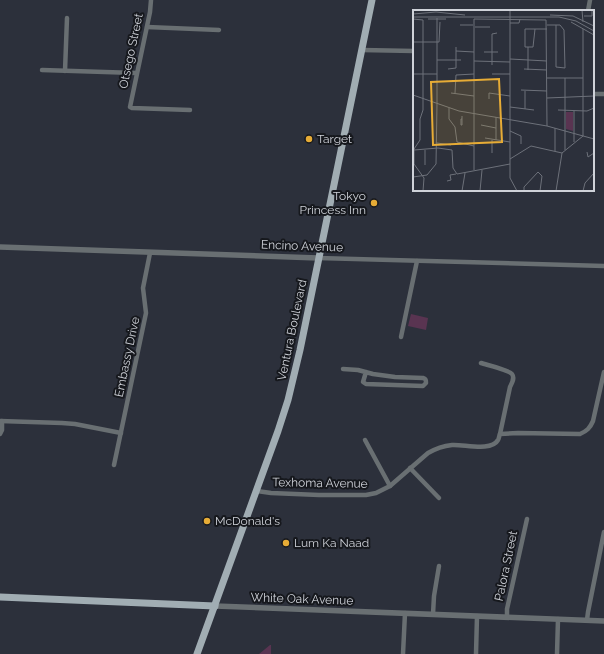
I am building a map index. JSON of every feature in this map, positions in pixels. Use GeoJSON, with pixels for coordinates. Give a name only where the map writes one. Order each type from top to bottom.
{"type":"FeatureCollection","features":[{"type":"Feature","properties":{"kind":"main road","name":"Ventura Boulevard"},"geometry":{"type":"LineString","coordinates":[[197,654],[257,491],[288,400],[300,350],[372,0]]}},
{"type":"Feature","properties":{"kind":"main road","name":"White Oak Avenue"},"geometry":{"type":"LineString","coordinates":[[0,597],[215,606]]}},
{"type":"Feature","properties":{"kind":"street","name":"Otsego Street"},"geometry":{"type":"LineString","coordinates":[[151,0],[147,27],[130,107],[190,110]]}},
{"type":"Feature","properties":{"kind":"street"},"geometry":{"type":"LineString","coordinates":[[588,10],[590,0]]}},
{"type":"Feature","properties":{"kind":"street"},"geometry":{"type":"LineString","coordinates":[[65,71],[67,18]]}},
{"type":"Feature","properties":{"kind":"street"},"geometry":{"type":"LineString","coordinates":[[147,27],[219,30]]}},
{"type":"Feature","properties":{"kind":"street"},"geometry":{"type":"LineString","coordinates":[[362,50],[413,51]]}},
{"type":"Feature","properties":{"kind":"street"},"geometry":{"type":"LineString","coordinates":[[42,70],[136,74]]}},
{"type":"Feature","properties":{"kind":"street","name":"Encino Avenue"},"geometry":{"type":"LineString","coordinates":[[0,247],[150,253],[604,266]]}},
{"type":"Feature","properties":{"kind":"street","name":"Embassy Drive"},"geometry":{"type":"LineString","coordinates":[[114,465],[146,314],[143,288],[150,253]]}},
{"type":"Feature","properties":{"kind":"street"},"geometry":{"type":"LineString","coordinates":[[401,337],[417,261]]}},
{"type":"Feature","properties":{"kind":"street"},"geometry":{"type":"LineString","coordinates":[[481,363],[508,372],[513,376],[513,382],[510,387],[500,434],[580,434],[586,432],[591,427],[593,421],[602,390],[604,372]]}},
{"type":"Feature","properties":{"kind":"street"},"geometry":{"type":"LineString","coordinates":[[343,369],[358,370],[395,377],[423,378],[426,380],[426,383],[423,386],[364,384],[363,382],[366,372]]}},
{"type":"Feature","properties":{"kind":"street"},"geometry":{"type":"LineString","coordinates":[[395,377],[395,385]]}},
{"type":"Feature","properties":{"kind":"street"},"geometry":{"type":"LineString","coordinates":[[0,434],[2,430],[1,421],[75,424],[121,433]]}},
{"type":"Feature","properties":{"kind":"street","name":"Texhoma Avenue"},"geometry":{"type":"LineString","coordinates":[[257,491],[290,494],[357,496],[376,493],[390,486],[410,468],[434,450],[443,446],[454,445],[493,446],[498,441],[500,434]]}},
{"type":"Feature","properties":{"kind":"street"},"geometry":{"type":"LineString","coordinates":[[365,440],[390,486]]}},
{"type":"Feature","properties":{"kind":"street"},"geometry":{"type":"LineString","coordinates":[[410,468],[439,498]]}},
{"type":"Feature","properties":{"kind":"street","name":"Palora Street"},"geometry":{"type":"LineString","coordinates":[[507,617],[507,609],[526,519]]}},
{"type":"Feature","properties":{"kind":"street"},"geometry":{"type":"LineString","coordinates":[[587,620],[604,532]]}},
{"type":"Feature","properties":{"kind":"street"},"geometry":{"type":"LineString","coordinates":[[433,614],[439,566]]}},
{"type":"Feature","properties":{"kind":"street","name":"White Oak Avenue"},"geometry":{"type":"LineString","coordinates":[[215,606],[604,621]]}},
{"type":"Feature","properties":{"kind":"street"},"geometry":{"type":"LineString","coordinates":[[403,654],[405,613]]}},
{"type":"Feature","properties":{"kind":"street"},"geometry":{"type":"LineString","coordinates":[[476,654],[477,616]]}},
{"type":"Feature","properties":{"kind":"street"},"geometry":{"type":"LineString","coordinates":[[557,654],[558,619]]}},
{"type":"Feature","properties":{"kind":"shaded area"},"geometry":{"type":"Polygon","coordinates":[[[411,314],[428,318],[426,330],[408,326],[411,314]]]}},
{"type":"Feature","properties":{"kind":"shaded area"},"geometry":{"type":"Polygon","coordinates":[[[270,645],[271,654],[259,654],[270,645]]]}},
{"type":"Feature","properties":{"kind":"place","name":"Target"},"geometry":{"type":"Point","coordinates":[309,139]}},
{"type":"Feature","properties":{"kind":"place","name":"Tokyo Princess Inn"},"geometry":{"type":"Point","coordinates":[374,203]}},
{"type":"Feature","properties":{"kind":"place","name":"McDonald's"},"geometry":{"type":"Point","coordinates":[207,521]}},
{"type":"Feature","properties":{"kind":"place","name":"Lum Ka Naad"},"geometry":{"type":"Point","coordinates":[286,543]}}]}
